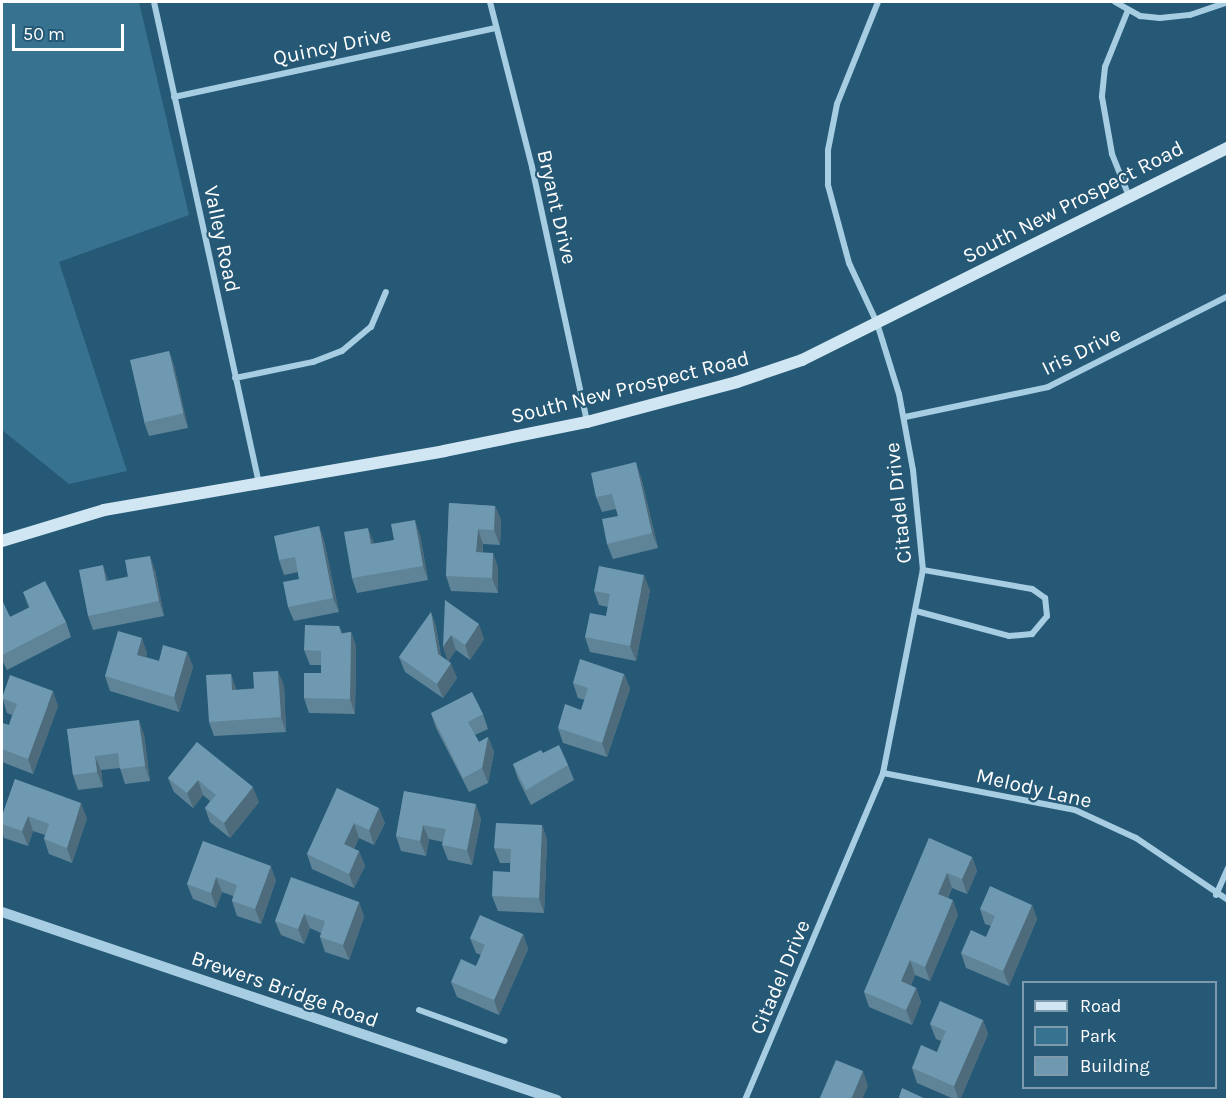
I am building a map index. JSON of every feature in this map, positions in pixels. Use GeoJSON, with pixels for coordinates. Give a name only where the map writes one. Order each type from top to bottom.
{"type":"FeatureCollection","features":[{"type":"Feature","properties":{"kind":"main road","name":"South New Prospect Road"},"geometry":{"type":"LineString","coordinates":[[2,541],[104,510],[259,484],[587,422],[781,367],[877,323],[1128,194],[1227,148]]}},
{"type":"Feature","properties":{"kind":"street","name":"Valley Road"},"geometry":{"type":"LineString","coordinates":[[154,2],[259,484]]}},
{"type":"Feature","properties":{"kind":"street","name":"Bryant Drive"},"geometry":{"type":"LineString","coordinates":[[490,2],[532,167],[587,422]]}},
{"type":"Feature","properties":{"kind":"street","name":"Citadel Drive"},"geometry":{"type":"LineString","coordinates":[[745,1100],[884,773],[923,570],[905,417],[877,323],[849,263],[828,185],[828,150],[837,104],[878,2]]}},
{"type":"Feature","properties":{"kind":"street"},"geometry":{"type":"LineString","coordinates":[[1115,2],[1128,10],[1160,18],[1190,15],[1227,2]]}},
{"type":"Feature","properties":{"kind":"street"},"geometry":{"type":"LineString","coordinates":[[1128,10],[1108,57],[1102,97],[1106,128],[1128,194]]}},
{"type":"Feature","properties":{"kind":"street","name":"Quincy Drive"},"geometry":{"type":"LineString","coordinates":[[174,97],[496,28]]}},
{"type":"Feature","properties":{"kind":"street"},"geometry":{"type":"LineString","coordinates":[[235,378],[313,362],[342,351],[371,327],[386,292]]}},
{"type":"Feature","properties":{"kind":"street","name":"Iris Drive"},"geometry":{"type":"LineString","coordinates":[[905,417],[1048,387],[1227,296]]}},
{"type":"Feature","properties":{"kind":"street"},"geometry":{"type":"LineString","coordinates":[[916,611],[1010,636],[1032,634],[1047,616],[1045,598],[1032,589],[923,570]]}},
{"type":"Feature","properties":{"kind":"street","name":"Melody Lane"},"geometry":{"type":"LineString","coordinates":[[884,773],[1075,810],[1136,838],[1216,895],[1227,900]]}},
{"type":"Feature","properties":{"kind":"street"},"geometry":{"type":"LineString","coordinates":[[1216,895],[1227,868]]}},
{"type":"Feature","properties":{"kind":"street","name":"Brewers Bridge Road"},"geometry":{"type":"LineString","coordinates":[[2,912],[557,1100]]}},
{"type":"Feature","properties":{"kind":"street"},"geometry":{"type":"LineString","coordinates":[[419,1010],[505,1041]]}},
{"type":"Feature","properties":{"kind":"green space"},"geometry":{"type":"Polygon","coordinates":[[[2,2],[139,2],[189,215],[59,262],[127,471],[69,484],[2,430],[2,2]]]}},
{"type":"Feature","properties":{"kind":"building"},"geometry":{"type":"Polygon","coordinates":[[[169,351],[183,413],[144,422],[130,360],[169,351]]]}},
{"type":"Feature","properties":{"kind":"building"},"geometry":{"type":"Polygon","coordinates":[[[636,462],[652,533],[607,544],[602,519],[618,516],[612,494],[596,497],[591,473],[636,462]]]}},
{"type":"Feature","properties":{"kind":"building"},"geometry":{"type":"Polygon","coordinates":[[[449,503],[495,506],[494,530],[478,529],[476,552],[493,553],[492,578],[446,576],[449,503]]]}},
{"type":"Feature","properties":{"kind":"building"},"geometry":{"type":"Polygon","coordinates":[[[415,520],[423,566],[352,578],[344,532],[368,528],[371,544],[394,540],[391,524],[415,520]]]}},
{"type":"Feature","properties":{"kind":"building"},"geometry":{"type":"Polygon","coordinates":[[[319,526],[333,598],[288,607],[283,582],[299,579],[295,557],[279,560],[274,536],[319,526]]]}},
{"type":"Feature","properties":{"kind":"building"},"geometry":{"type":"Polygon","coordinates":[[[150,556],[159,601],[88,616],[79,570],[103,565],[106,581],[128,577],[125,560],[150,556]]]}},
{"type":"Feature","properties":{"kind":"building"},"geometry":{"type":"Polygon","coordinates":[[[599,566],[644,575],[630,646],[585,637],[590,613],[606,616],[610,594],[594,591],[599,566]]]}},
{"type":"Feature","properties":{"kind":"building"},"geometry":{"type":"Polygon","coordinates":[[[45,581],[66,622],[2,655],[2,603],[10,617],[30,607],[23,592],[45,581]]]}},
{"type":"Feature","properties":{"kind":"building"},"geometry":{"type":"Polygon","coordinates":[[[445,600],[479,624],[465,645],[451,635],[443,647],[445,600]]]}},
{"type":"Feature","properties":{"kind":"building"},"geometry":{"type":"Polygon","coordinates":[[[431,612],[438,654],[451,663],[437,684],[399,657],[431,612]]]}},
{"type":"Feature","properties":{"kind":"building"},"geometry":{"type":"Polygon","coordinates":[[[305,625],[339,626],[341,634],[351,632],[350,699],[304,698],[304,673],[321,673],[321,651],[304,650],[305,625]]]}},
{"type":"Feature","properties":{"kind":"building"},"geometry":{"type":"Polygon","coordinates":[[[118,631],[142,638],[137,655],[159,661],[163,645],[187,652],[174,697],[105,676],[118,631]]]}},
{"type":"Feature","properties":{"kind":"building"},"geometry":{"type":"Polygon","coordinates":[[[580,659],[624,674],[602,743],[558,728],[565,704],[581,710],[588,688],[573,683],[580,659]]]}},
{"type":"Feature","properties":{"kind":"building"},"geometry":{"type":"Polygon","coordinates":[[[278,671],[281,717],[209,722],[206,675],[231,674],[232,690],[254,689],[253,672],[278,671]]]}},
{"type":"Feature","properties":{"kind":"building"},"geometry":{"type":"Polygon","coordinates":[[[10,675],[53,691],[28,759],[2,749],[2,723],[9,725],[17,704],[2,698],[10,675]]]}},
{"type":"Feature","properties":{"kind":"building"},"geometry":{"type":"Polygon","coordinates":[[[472,692],[483,714],[468,722],[479,742],[488,737],[482,768],[463,778],[431,713],[472,692]]]}},
{"type":"Feature","properties":{"kind":"building"},"geometry":{"type":"Polygon","coordinates":[[[139,720],[145,766],[120,769],[118,753],[95,756],[97,772],[73,775],[67,729],[139,720]]]}},
{"type":"Feature","properties":{"kind":"building"},"geometry":{"type":"Polygon","coordinates":[[[197,742],[253,787],[224,823],[205,808],[216,795],[198,780],[187,793],[168,778],[197,742]]]}},
{"type":"Feature","properties":{"kind":"building"},"geometry":{"type":"Polygon","coordinates":[[[559,745],[568,765],[526,790],[513,764],[541,750],[543,753],[559,745]]]}},
{"type":"Feature","properties":{"kind":"building"},"geometry":{"type":"Polygon","coordinates":[[[15,779],[81,803],[67,848],[44,839],[49,824],[28,816],[22,831],[2,824],[2,816],[15,779]]]}},
{"type":"Feature","properties":{"kind":"building"},"geometry":{"type":"Polygon","coordinates":[[[337,788],[379,808],[369,830],[354,823],[344,844],[359,851],[349,874],[307,854],[337,788]]]}},
{"type":"Feature","properties":{"kind":"building"},"geometry":{"type":"Polygon","coordinates":[[[404,791],[476,804],[467,850],[442,845],[446,829],[423,825],[420,841],[396,836],[404,791]]]}},
{"type":"Feature","properties":{"kind":"building"},"geometry":{"type":"Polygon","coordinates":[[[496,823],[542,825],[539,898],[492,896],[493,871],[510,872],[511,849],[494,848],[496,823]]]}},
{"type":"Feature","properties":{"kind":"building"},"geometry":{"type":"Polygon","coordinates":[[[929,838],[972,857],[962,879],[947,873],[938,894],[953,900],[925,967],[910,960],[901,981],[916,988],[906,1010],[864,992],[929,838]]]}},
{"type":"Feature","properties":{"kind":"building"},"geometry":{"type":"Polygon","coordinates":[[[203,841],[271,866],[255,909],[232,901],[237,885],[216,877],[211,893],[187,884],[203,841]]]}},
{"type":"Feature","properties":{"kind":"building"},"geometry":{"type":"Polygon","coordinates":[[[291,877],[359,902],[343,945],[320,937],[325,921],[304,914],[298,929],[275,921],[291,877]]]}},
{"type":"Feature","properties":{"kind":"building"},"geometry":{"type":"Polygon","coordinates":[[[990,886],[1032,905],[1003,971],[961,953],[971,930],[986,937],[995,916],[980,909],[990,886]]]}},
{"type":"Feature","properties":{"kind":"building"},"geometry":{"type":"Polygon","coordinates":[[[480,915],[523,934],[494,1000],[451,982],[461,959],[476,966],[485,945],[470,938],[480,915]]]}},
{"type":"Feature","properties":{"kind":"building"},"geometry":{"type":"Polygon","coordinates":[[[940,1001],[983,1020],[954,1086],[912,1068],[921,1045],[937,1052],[946,1031],[930,1024],[940,1001]]]}},
{"type":"Feature","properties":{"kind":"building"},"geometry":{"type":"Polygon","coordinates":[[[836,1060],[863,1071],[851,1100],[819,1100],[836,1060]]]}},
{"type":"Feature","properties":{"kind":"building"},"geometry":{"type":"Polygon","coordinates":[[[902,1088],[928,1100],[898,1100],[902,1088]]]}}]}
